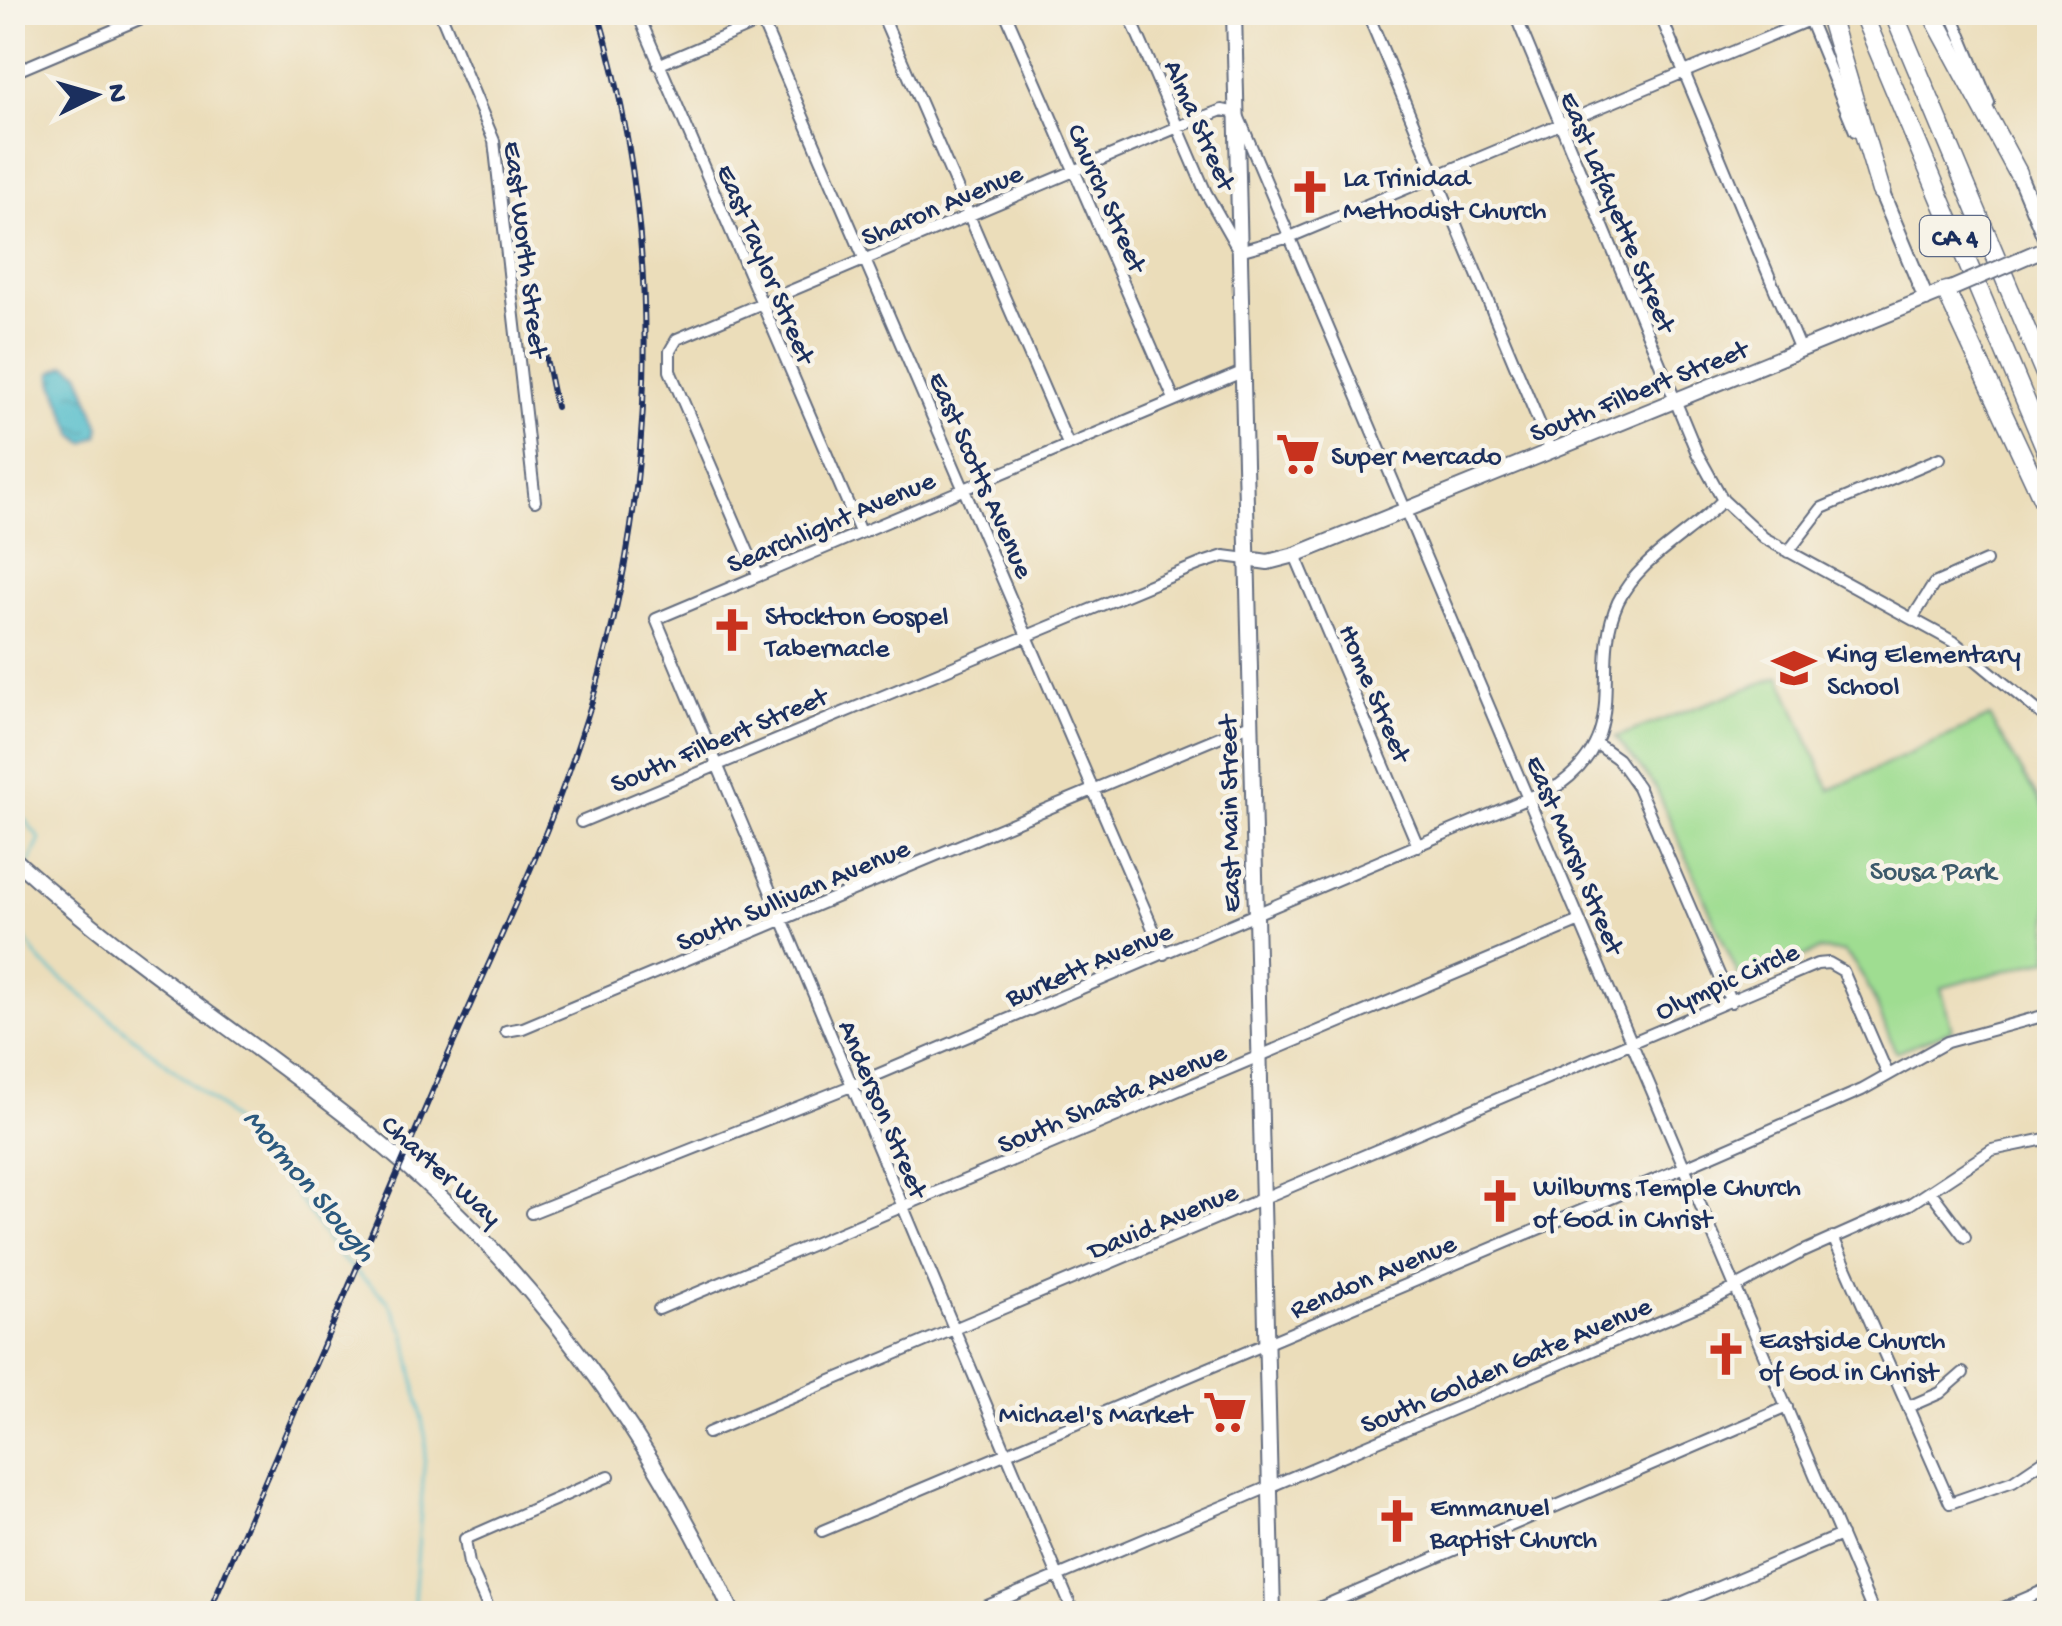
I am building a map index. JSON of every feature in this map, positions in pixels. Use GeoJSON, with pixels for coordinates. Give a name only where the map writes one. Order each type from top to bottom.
{"type":"FeatureCollection","features":[{"type":"Feature","properties":{"kind":"highway"},"geometry":{"type":"LineString","coordinates":[[1828,12],[1880,192]]}},
{"type":"Feature","properties":{"kind":"highway","name":"CA 4"},"geometry":{"type":"LineString","coordinates":[[1862,12],[2050,459]]}},
{"type":"Feature","properties":{"kind":"highway","name":"CA 4"},"geometry":{"type":"LineString","coordinates":[[1893,12],[2050,386]]}},
{"type":"Feature","properties":{"kind":"highway"},"geometry":{"type":"LineString","coordinates":[[1930,12],[2018,174]]}},
{"type":"Feature","properties":{"kind":"highway"},"geometry":{"type":"LineString","coordinates":[[1950,289],[2050,515]]}},
{"type":"Feature","properties":{"kind":"main road","name":"East Main Street"},"geometry":{"type":"LineString","coordinates":[[1234,12],[1273,1614]]}},
{"type":"Feature","properties":{"kind":"main road"},"geometry":{"type":"LineString","coordinates":[[2018,174],[2047,249]]}},
{"type":"Feature","properties":{"kind":"main road"},"geometry":{"type":"LineString","coordinates":[[1880,192],[1926,299]]}},
{"type":"Feature","properties":{"kind":"main road","name":"South Filbert Street"},"geometry":{"type":"LineString","coordinates":[[1247,558],[1268,562],[1295,555],[2047,249]]}},
{"type":"Feature","properties":{"kind":"main road","name":"Charter Way"},"geometry":{"type":"LineString","coordinates":[[12,857],[52,892],[366,1132],[481,1236],[560,1323],[638,1434],[733,1614]]}},
{"type":"Feature","properties":{"kind":"street"},"geometry":{"type":"LineString","coordinates":[[12,74],[156,12]]}},
{"type":"Feature","properties":{"kind":"street","name":"East Worth Street"},"geometry":{"type":"LineString","coordinates":[[440,12],[494,142],[535,501]]}},
{"type":"Feature","properties":{"kind":"street","name":"East Taylor Street"},"geometry":{"type":"LineString","coordinates":[[637,12],[860,532]]}},
{"type":"Feature","properties":{"kind":"street"},"geometry":{"type":"LineString","coordinates":[[658,65],[760,17],[782,12]]}},
{"type":"Feature","properties":{"kind":"street"},"geometry":{"type":"LineString","coordinates":[[882,12],[1068,444]]}},
{"type":"Feature","properties":{"kind":"street","name":"Church Street"},"geometry":{"type":"LineString","coordinates":[[1005,12],[1174,399]]}},
{"type":"Feature","properties":{"kind":"street","name":"Alma Street"},"geometry":{"type":"LineString","coordinates":[[1128,12],[1206,192],[1239,251]]}},
{"type":"Feature","properties":{"kind":"street"},"geometry":{"type":"LineString","coordinates":[[1367,12],[1551,451]]}},
{"type":"Feature","properties":{"kind":"street","name":"East Lafayette Street"},"geometry":{"type":"LineString","coordinates":[[1514,12],[1675,401],[1723,500],[1764,538],[1912,618],[1988,667],[2050,722]]}},
{"type":"Feature","properties":{"kind":"street"},"geometry":{"type":"LineString","coordinates":[[1659,12],[1800,350]]}},
{"type":"Feature","properties":{"kind":"street"},"geometry":{"type":"LineString","coordinates":[[1951,12],[2018,174]]}},
{"type":"Feature","properties":{"kind":"street"},"geometry":{"type":"LineString","coordinates":[[1239,251],[1290,237],[1684,72],[1807,16],[1880,192]]}},
{"type":"Feature","properties":{"kind":"street","name":"East Scotts Avenue"},"geometry":{"type":"LineString","coordinates":[[760,17],[1164,954]]}},
{"type":"Feature","properties":{"kind":"street","name":"Sharon Avenue"},"geometry":{"type":"LineString","coordinates":[[758,575],[670,371],[670,350],[678,339],[1178,127],[1222,110],[1237,113]]}},
{"type":"Feature","properties":{"kind":"street","name":"East Marsh Street"},"geometry":{"type":"LineString","coordinates":[[1237,113],[1874,1614]]}},
{"type":"Feature","properties":{"kind":"street","name":"Searchlight Avenue"},"geometry":{"type":"LineString","coordinates":[[656,619],[1242,372]]}},
{"type":"Feature","properties":{"kind":"street"},"geometry":{"type":"LineString","coordinates":[[1788,552],[1822,508],[1940,458]]}},
{"type":"Feature","properties":{"kind":"street"},"geometry":{"type":"LineString","coordinates":[[1723,500],[1637,574],[1618,602],[1611,628],[1607,706],[1597,744],[1626,767],[1638,787],[1731,1002]]}},
{"type":"Feature","properties":{"kind":"street","name":"Home Street"},"geometry":{"type":"LineString","coordinates":[[1295,555],[1418,846]]}},
{"type":"Feature","properties":{"kind":"street","name":"South Filbert Street"},"geometry":{"type":"LineString","coordinates":[[581,822],[1200,564],[1224,556],[1247,558]]}},
{"type":"Feature","properties":{"kind":"street"},"geometry":{"type":"LineString","coordinates":[[1912,618],[1934,584],[1986,561]]}},
{"type":"Feature","properties":{"kind":"street","name":"Anderson Street"},"geometry":{"type":"LineString","coordinates":[[656,619],[1074,1614]]}},
{"type":"Feature","properties":{"kind":"street","name":"South Sullivan Avenue"},"geometry":{"type":"LineString","coordinates":[[506,1032],[782,923],[1250,724]]}},
{"type":"Feature","properties":{"kind":"street","name":"Burkett Avenue"},"geometry":{"type":"LineString","coordinates":[[530,1213],[851,1086],[1529,800],[1568,778],[1597,744]]}},
{"type":"Feature","properties":{"kind":"street","name":"South Shasta Avenue"},"geometry":{"type":"LineString","coordinates":[[659,1309],[1580,921]]}},
{"type":"Feature","properties":{"kind":"street","name":"Olympic Circle"},"geometry":{"type":"LineString","coordinates":[[1633,1044],[1829,962],[1846,977],[1888,1075]]}},
{"type":"Feature","properties":{"kind":"street","name":"Rendon Avenue"},"geometry":{"type":"LineString","coordinates":[[822,1531],[1685,1167],[1888,1075],[1948,1042],[2050,1014]]}},
{"type":"Feature","properties":{"kind":"street","name":"David Avenue"},"geometry":{"type":"LineString","coordinates":[[708,1432],[1633,1044]]}},
{"type":"Feature","properties":{"kind":"street","name":"South Golden Gate Avenue"},"geometry":{"type":"LineString","coordinates":[[968,1614],[1737,1288],[1833,1237],[1931,1192],[1992,1150],[2050,1138]]}},
{"type":"Feature","properties":{"kind":"street"},"geometry":{"type":"LineString","coordinates":[[1931,1192],[1964,1237]]}},
{"type":"Feature","properties":{"kind":"street"},"geometry":{"type":"LineString","coordinates":[[1833,1237],[1950,1503],[2013,1481],[2050,1456]]}},
{"type":"Feature","properties":{"kind":"street"},"geometry":{"type":"LineString","coordinates":[[1908,1407],[1940,1393],[1963,1373]]}},
{"type":"Feature","properties":{"kind":"street"},"geometry":{"type":"LineString","coordinates":[[1305,1614],[1787,1407]]}},
{"type":"Feature","properties":{"kind":"street"},"geometry":{"type":"LineString","coordinates":[[490,1614],[463,1543],[471,1535],[609,1476]]}},
{"type":"Feature","properties":{"kind":"street"},"geometry":{"type":"LineString","coordinates":[[1655,1614],[1841,1534]]}},
{"type":"Feature","properties":{"kind":"street"},"geometry":{"type":"LineString","coordinates":[[1989,1614],[2015,1609],[2050,1588]]}},
{"type":"Feature","properties":{"kind":"green space","name":"Sousa Park"},"geometry":{"type":"Polygon","coordinates":[[[1780,676],[1830,790],[1989,717],[2049,817],[2049,959],[1941,988],[1952,1030],[1896,1052],[1868,986],[1844,952],[1820,950],[1749,979],[1739,977],[1656,788],[1616,737],[1780,676]]]}},
{"type":"Feature","properties":{"kind":"water"},"geometry":{"type":"Polygon","coordinates":[[[67,365],[79,372],[100,427],[98,436],[85,443],[74,435],[52,379],[52,372],[67,365]]]}},
{"type":"Feature","properties":{"kind":"waterway","name":"Mormon Slough"},"geometry":{"type":"LineString","coordinates":[[12,804],[40,839],[29,864]]}},
{"type":"Feature","properties":{"kind":"waterway","name":"Mormon Slough"},"geometry":{"type":"LineString","coordinates":[[12,902],[24,876]]}},
{"type":"Feature","properties":{"kind":"waterway","name":"Mormon Slough"},"geometry":{"type":"LineString","coordinates":[[12,920],[41,962],[223,1110],[292,1190],[339,1256],[388,1301],[405,1332],[426,1440],[413,1614]]}},
{"type":"Feature","properties":{"kind":"railway"},"geometry":{"type":"LineString","coordinates":[[208,1614],[534,861],[566,780],[606,651],[638,469],[644,377],[643,285],[635,193],[620,102],[598,12]]}},
{"type":"Feature","properties":{"kind":"railway"},"geometry":{"type":"LineString","coordinates":[[534,301],[556,407]]}},
{"type":"Feature","properties":{"kind":"place","name":"La Trinidad Methodist Church"},"geometry":{"type":"Point","coordinates":[1310,192]}},
{"type":"Feature","properties":{"kind":"place","name":"Super Mercado"},"geometry":{"type":"Point","coordinates":[1298,454]}},
{"type":"Feature","properties":{"kind":"place","name":"Stockton Gospel Tabernacle"},"geometry":{"type":"Point","coordinates":[732,630]}},
{"type":"Feature","properties":{"kind":"place","name":"King Elementary School"},"geometry":{"type":"Point","coordinates":[1794,668]}},
{"type":"Feature","properties":{"kind":"place","name":"Wilburns Temple Church of God in Christ"},"geometry":{"type":"Point","coordinates":[1500,1201]}},
{"type":"Feature","properties":{"kind":"place","name":"Eastside Church of God in Christ"},"geometry":{"type":"Point","coordinates":[1726,1354]}},
{"type":"Feature","properties":{"kind":"place","name":"Michael's Market"},"geometry":{"type":"Point","coordinates":[1225,1412]}},
{"type":"Feature","properties":{"kind":"place","name":"Emmanuel Baptist Church"},"geometry":{"type":"Point","coordinates":[1397,1521]}}]}
